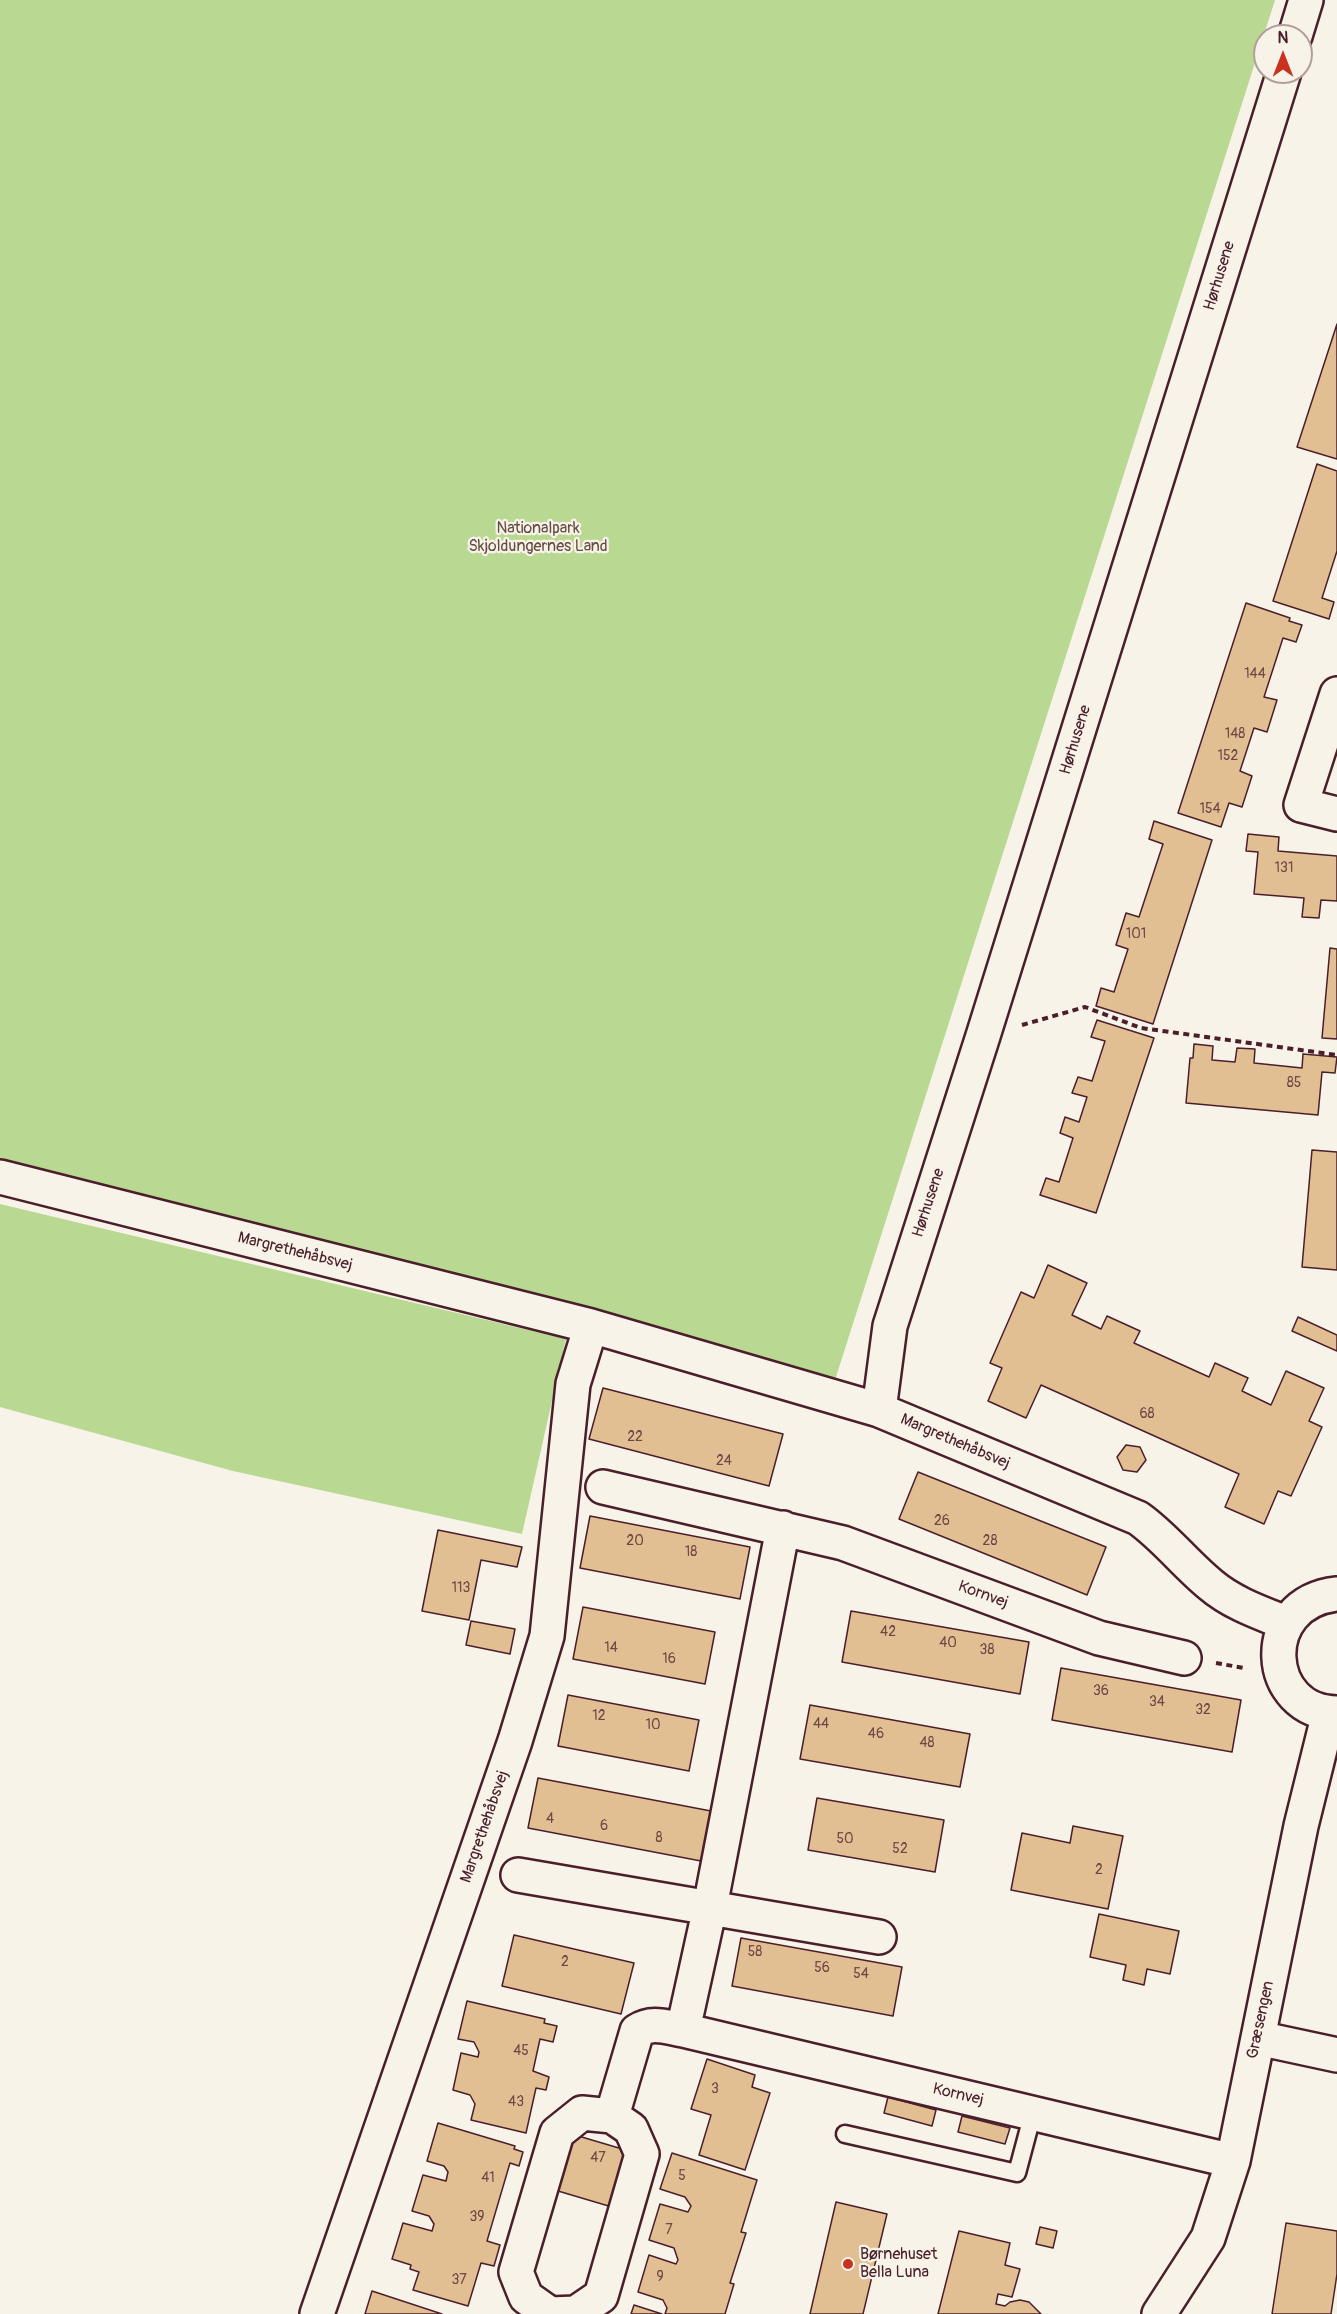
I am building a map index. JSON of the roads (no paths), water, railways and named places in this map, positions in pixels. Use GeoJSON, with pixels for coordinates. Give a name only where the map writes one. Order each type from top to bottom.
{"type":"FeatureCollection","features":[{"type":"Feature","properties":{"kind":"street"},"geometry":{"type":"LineString","coordinates":[[1299,24],[1306,0]]}},
{"type":"Feature","properties":{"kind":"street","name":"Hørhusene"},"geometry":{"type":"LineString","coordinates":[[879,1410],[890,1326],[1280,84]]}},
{"type":"Feature","properties":{"kind":"street"},"geometry":{"type":"LineString","coordinates":[[1337,694],[1301,805],[1337,814]]}},
{"type":"Feature","properties":{"kind":"street","name":"Margrethehåbsvej"},"geometry":{"type":"LineString","coordinates":[[0,1177],[591,1326],[879,1410],[1138,1518],[1156,1530],[1212,1587],[1254,1611],[1286,1623]]}},
{"type":"Feature","properties":{"kind":"street","name":"Margrethehåbsvej"},"geometry":{"type":"LineString","coordinates":[[317,2314],[515,1741],[547,1636],[573,1384],[591,1326]]}},
{"type":"Feature","properties":{"kind":"street","name":"Kornvej"},"geometry":{"type":"LineString","coordinates":[[603,1487],[843,1543],[1099,1638],[1184,1658]]}},
{"type":"Feature","properties":{"kind":"street"},"geometry":{"type":"LineString","coordinates":[[683,2030],[710,1907],[783,1528]]}},
{"type":"Feature","properties":{"kind":"street"},"geometry":{"type":"LineString","coordinates":[[1333,1713],[1313,1708],[1299,1699],[1288,1686],[1281,1671],[1278,1655],[1280,1638],[1286,1623],[1301,1606],[1320,1596],[1337,1594]]}},
{"type":"Feature","properties":{"kind":"street","name":"Græsengen"},"geometry":{"type":"LineString","coordinates":[[1159,2314],[1208,2238],[1233,2161],[1301,1826],[1333,1713]]}},
{"type":"Feature","properties":{"kind":"street"},"geometry":{"type":"LineString","coordinates":[[518,1875],[879,1937]]}},
{"type":"Feature","properties":{"kind":"street","name":"Kornvej"},"geometry":{"type":"LineString","coordinates":[[612,2116],[637,2031],[646,2025],[657,2025],[1233,2161]]}},
{"type":"Feature","properties":{"kind":"street"},"geometry":{"type":"LineString","coordinates":[[1258,2038],[1337,2055]]}},
{"type":"Feature","properties":{"kind":"street"},"geometry":{"type":"LineString","coordinates":[[582,2113],[612,2116],[632,2128],[642,2154],[601,2296],[576,2313],[550,2314],[526,2297],[516,2272],[557,2133],[582,2113]]}},
{"type":"Feature","properties":{"kind":"lane"},"geometry":{"type":"LineString","coordinates":[[845,2134],[1017,2173],[1033,2113]]}},
{"type":"Feature","properties":{"kind":"place","name":"Børnehuset Bella Luna"},"geometry":{"type":"Point","coordinates":[848,2264]}},
{"type":"Feature","properties":{"kind":"park label","name":"Nationalpark Skjoldungernes Land"},"geometry":{"type":"Point","coordinates":[538,538]}}]}
